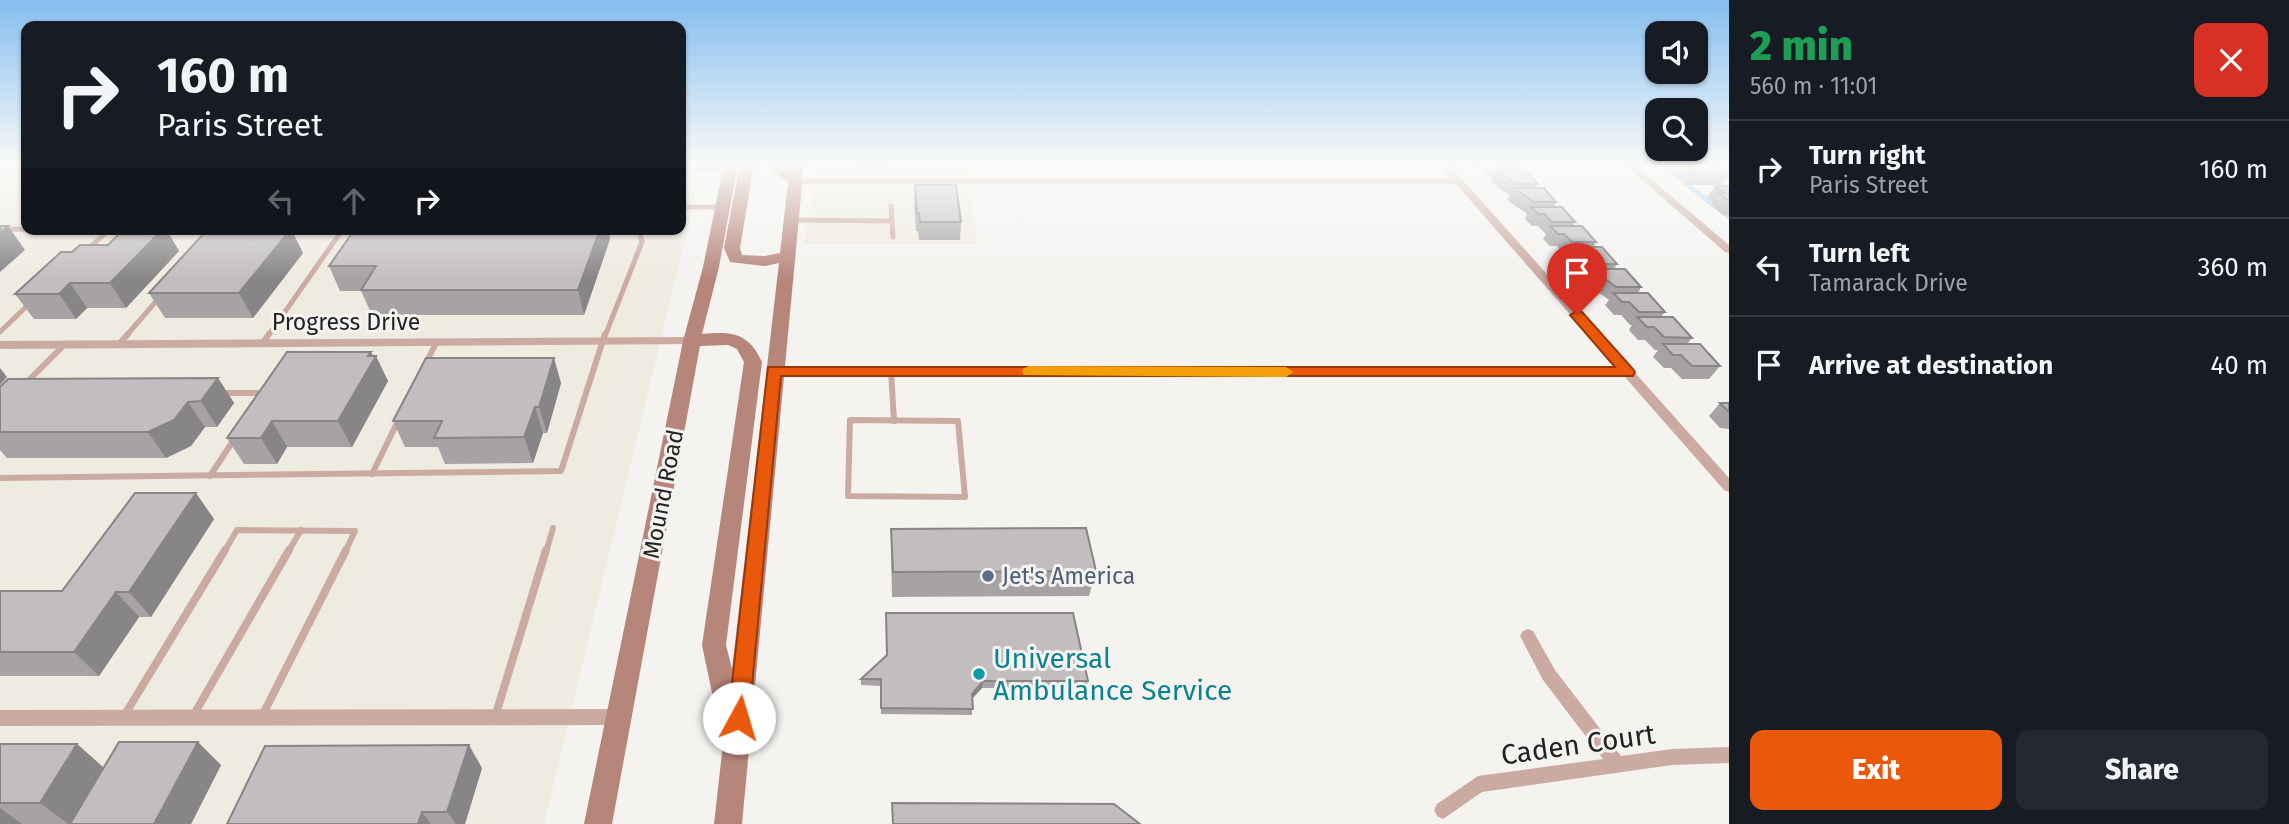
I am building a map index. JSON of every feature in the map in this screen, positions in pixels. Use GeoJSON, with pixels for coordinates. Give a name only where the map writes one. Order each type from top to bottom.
{"type":"FeatureCollection","features":[{"type":"Feature","properties":{"kind":"main road","name":"Mound Road"},"geometry":{"type":"LineString","coordinates":[[598,824],[692,341],[724,202]]}},
{"type":"Feature","properties":{"kind":"main road"},"geometry":{"type":"LineString","coordinates":[[734,202],[732,247],[736,259],[754,262],[786,256]]}},
{"type":"Feature","properties":{"kind":"main road"},"geometry":{"type":"LineString","coordinates":[[728,824],[792,202]]}},
{"type":"Feature","properties":{"kind":"main road"},"geometry":{"type":"LineString","coordinates":[[692,341],[723,339],[742,342],[748,348],[753,362],[714,645],[736,744]]}},
{"type":"Feature","properties":{"kind":"street"},"geometry":{"type":"LineString","coordinates":[[1478,202],[1729,487]]}},
{"type":"Feature","properties":{"kind":"street"},"geometry":{"type":"LineString","coordinates":[[1673,202],[1729,250]]}},
{"type":"Feature","properties":{"kind":"street","name":"Progress Drive"},"geometry":{"type":"LineString","coordinates":[[0,345],[262,344],[295,349],[436,343],[692,341]]}},
{"type":"Feature","properties":{"kind":"street"},"geometry":{"type":"LineString","coordinates":[[774,371],[1628,372]]}},
{"type":"Feature","properties":{"kind":"street"},"geometry":{"type":"LineString","coordinates":[[1528,636],[1549,675],[1617,764]]}},
{"type":"Feature","properties":{"kind":"street"},"geometry":{"type":"LineString","coordinates":[[0,718],[620,717]]}},
{"type":"Feature","properties":{"kind":"street","name":"Caden Court"},"geometry":{"type":"LineString","coordinates":[[1443,810],[1478,783],[1672,757],[1729,755]]}},
{"type":"Feature","properties":{"kind":"lane"},"geometry":{"type":"LineString","coordinates":[[686,206],[723,207]]}},
{"type":"Feature","properties":{"kind":"lane"},"geometry":{"type":"LineString","coordinates":[[891,206],[893,237]]}},
{"type":"Feature","properties":{"kind":"lane"},"geometry":{"type":"LineString","coordinates":[[790,220],[892,221]]}},
{"type":"Feature","properties":{"kind":"lane"},"geometry":{"type":"LineString","coordinates":[[0,229],[21,229]]}},
{"type":"Feature","properties":{"kind":"lane"},"geometry":{"type":"LineString","coordinates":[[79,258],[104,235]]}},
{"type":"Feature","properties":{"kind":"lane"},"geometry":{"type":"LineString","coordinates":[[208,241],[213,235]]}},
{"type":"Feature","properties":{"kind":"lane"},"geometry":{"type":"LineString","coordinates":[[262,344],[338,235]]}},
{"type":"Feature","properties":{"kind":"lane"},"geometry":{"type":"LineString","coordinates":[[0,478],[561,471],[602,342],[642,242],[640,235]]}},
{"type":"Feature","properties":{"kind":"lane"},"geometry":{"type":"LineString","coordinates":[[119,344],[163,293]]}},
{"type":"Feature","properties":{"kind":"lane"},"geometry":{"type":"LineString","coordinates":[[0,332],[40,295]]}},
{"type":"Feature","properties":{"kind":"lane"},"geometry":{"type":"LineString","coordinates":[[419,379],[436,343]]}},
{"type":"Feature","properties":{"kind":"lane"},"geometry":{"type":"LineString","coordinates":[[16,393],[64,345]]}},
{"type":"Feature","properties":{"kind":"lane"},"geometry":{"type":"LineString","coordinates":[[891,371],[894,421]]}},
{"type":"Feature","properties":{"kind":"lane"},"geometry":{"type":"LineString","coordinates":[[258,404],[271,383]]}},
{"type":"Feature","properties":{"kind":"lane"},"geometry":{"type":"LineString","coordinates":[[209,393],[265,393]]}},
{"type":"Feature","properties":{"kind":"lane"},"geometry":{"type":"LineString","coordinates":[[372,474],[401,414]]}},
{"type":"Feature","properties":{"kind":"lane"},"geometry":{"type":"LineString","coordinates":[[850,421],[894,421],[958,421],[965,497],[848,496],[850,421]]}},
{"type":"Feature","properties":{"kind":"lane"},"geometry":{"type":"LineString","coordinates":[[210,476],[237,435]]}},
{"type":"Feature","properties":{"kind":"lane"},"geometry":{"type":"LineString","coordinates":[[495,717],[553,528]]}},
{"type":"Feature","properties":{"kind":"lane"},"geometry":{"type":"LineString","coordinates":[[122,718],[237,530],[355,531],[261,718]]}},
{"type":"Feature","properties":{"kind":"lane"},"geometry":{"type":"LineString","coordinates":[[193,717],[301,530]]}},
{"type":"Feature","properties":{"kind":"shaded area"},"geometry":{"type":"Polygon","coordinates":[[[0,202],[21,202],[21,235],[686,235],[544,824],[0,824],[0,202]]]}},
{"type":"Feature","properties":{"kind":"shaded area"},"geometry":{"type":"Polygon","coordinates":[[[686,202],[694,202],[686,235],[686,202]]]}},
{"type":"Feature","properties":{"kind":"shaded area"},"geometry":{"type":"Polygon","coordinates":[[[811,202],[971,202],[978,244],[804,244],[811,202]]]}},
{"type":"Feature","properties":{"kind":"building"},"geometry":{"type":"Polygon","coordinates":[[[916,202],[958,202],[961,222],[920,222],[916,202]]]}},
{"type":"Feature","properties":{"kind":"building"},"geometry":{"type":"Polygon","coordinates":[[[1531,207],[1562,207],[1575,222],[1552,222],[1545,214],[1539,214],[1531,207]]]}},
{"type":"Feature","properties":{"kind":"building"},"geometry":{"type":"Polygon","coordinates":[[[1550,226],[1582,226],[1596,242],[1572,242],[1550,226]]]}},
{"type":"Feature","properties":{"kind":"building"},"geometry":{"type":"Polygon","coordinates":[[[118,235],[157,235],[110,283],[70,283],[59,294],[15,294],[61,252],[72,252],[80,245],[108,245],[118,235]]]}},
{"type":"Feature","properties":{"kind":"building"},"geometry":{"type":"Polygon","coordinates":[[[202,235],[286,235],[239,293],[149,293],[202,235]]]}},
{"type":"Feature","properties":{"kind":"building"},"geometry":{"type":"Polygon","coordinates":[[[351,235],[598,235],[578,290],[361,290],[376,266],[329,266],[351,235]]]}},
{"type":"Feature","properties":{"kind":"building"},"geometry":{"type":"Polygon","coordinates":[[[1570,247],[1602,247],[1617,264],[1593,264],[1570,247]]]}},
{"type":"Feature","properties":{"kind":"building"},"geometry":{"type":"Polygon","coordinates":[[[1592,269],[1625,269],[1641,287],[1616,287],[1592,269]]]}},
{"type":"Feature","properties":{"kind":"building"},"geometry":{"type":"Polygon","coordinates":[[[1613,293],[1648,293],[1665,312],[1639,312],[1629,302],[1622,302],[1613,293]]]}},
{"type":"Feature","properties":{"kind":"building"},"geometry":{"type":"Polygon","coordinates":[[[1637,317],[1673,317],[1692,338],[1664,337],[1637,317]]]}},
{"type":"Feature","properties":{"kind":"building"},"geometry":{"type":"Polygon","coordinates":[[[1663,344],[1700,344],[1720,366],[1692,366],[1681,355],[1673,355],[1663,344]]]}},
{"type":"Feature","properties":{"kind":"building"},"geometry":{"type":"Polygon","coordinates":[[[287,352],[371,352],[368,356],[376,356],[338,421],[272,421],[261,438],[227,438],[287,352]]]}},
{"type":"Feature","properties":{"kind":"building"},"geometry":{"type":"Polygon","coordinates":[[[426,358],[554,358],[539,407],[535,407],[524,437],[434,438],[442,421],[393,421],[426,358]]]}},
{"type":"Feature","properties":{"kind":"building"},"geometry":{"type":"Polygon","coordinates":[[[218,378],[201,401],[188,402],[174,420],[148,432],[0,432],[0,387],[8,379],[218,378]]]}},
{"type":"Feature","properties":{"kind":"building"},"geometry":{"type":"Polygon","coordinates":[[[1720,403],[1729,403],[1729,412],[1720,403]]]}},
{"type":"Feature","properties":{"kind":"building"},"geometry":{"type":"Polygon","coordinates":[[[135,493],[196,493],[129,592],[116,592],[74,652],[0,652],[0,591],[62,591],[135,493]]]}},
{"type":"Feature","properties":{"kind":"building"},"geometry":{"type":"Polygon","coordinates":[[[1086,528],[1096,571],[893,572],[891,529],[1086,528]]]}},
{"type":"Feature","properties":{"kind":"building","name":"Universal Ambulance Service"},"geometry":{"type":"Polygon","coordinates":[[[886,613],[1073,613],[1088,681],[983,681],[972,694],[973,709],[881,708],[881,679],[861,679],[887,655],[886,613]]]}},
{"type":"Feature","properties":{"kind":"building"},"geometry":{"type":"Polygon","coordinates":[[[119,742],[198,742],[154,824],[70,824],[119,742]]]}},
{"type":"Feature","properties":{"kind":"building"},"geometry":{"type":"Polygon","coordinates":[[[0,744],[77,744],[40,803],[0,803],[0,744]]]}},
{"type":"Feature","properties":{"kind":"building"},"geometry":{"type":"Polygon","coordinates":[[[469,745],[447,812],[422,812],[418,824],[227,824],[265,746],[469,745]]]}},
{"type":"Feature","properties":{"kind":"building"},"geometry":{"type":"Polygon","coordinates":[[[892,803],[1114,804],[1140,824],[893,824],[892,803]]]}},
{"type":"Feature","properties":{"kind":"waterway"},"geometry":{"type":"LineString","coordinates":[[1710,202],[1729,217]]}},
{"type":"Feature","properties":{"kind":"slow traffic"},"geometry":{"type":"LineString","coordinates":[[1030,371],[1286,372]]}},
{"type":"Feature","properties":{"kind":"place","name":"Jet's America"},"geometry":{"type":"Point","coordinates":[988,576]}},
{"type":"Feature","properties":{"kind":"place","name":"Universal Ambulance Service"},"geometry":{"type":"Point","coordinates":[979,674]}},
{"type":"Feature","properties":{"kind":"route"},"geometry":{"type":"LineString","coordinates":[[739,718],[774,371],[1628,372],[1577,315]]}}]}
